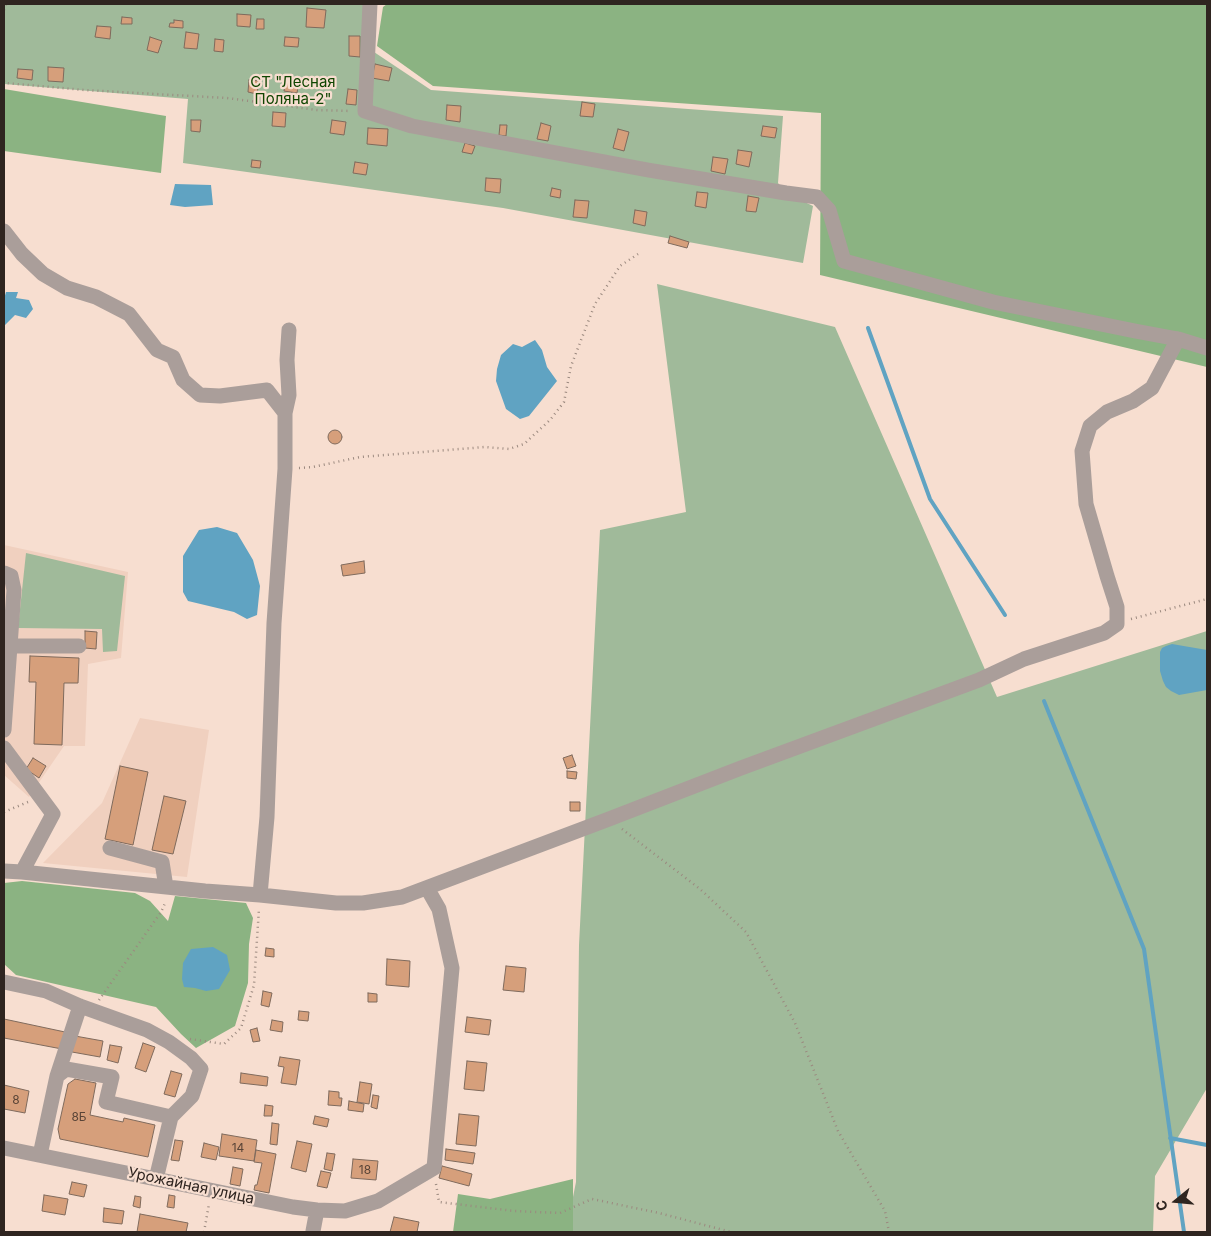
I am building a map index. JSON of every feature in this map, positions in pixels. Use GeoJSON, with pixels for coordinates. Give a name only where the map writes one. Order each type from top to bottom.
{"type":"FeatureCollection","features":[{"type":"Feature","properties":{"kind":"street"},"geometry":{"type":"LineString","coordinates":[[370,4],[364,111],[420,128],[657,172],[817,197],[829,210],[844,261],[992,302],[1178,339],[1207,348]]}},
{"type":"Feature","properties":{"kind":"street"},"geometry":{"type":"LineString","coordinates":[[4,231],[22,254],[43,274],[67,288],[96,297],[129,314],[157,350],[173,357],[183,380],[200,395],[220,396],[267,390],[285,414]]}},
{"type":"Feature","properties":{"kind":"street"},"geometry":{"type":"LineString","coordinates":[[260,895],[267,816],[274,623],[285,469],[285,414],[289,395],[288,330]]}},
{"type":"Feature","properties":{"kind":"street"},"geometry":{"type":"LineString","coordinates":[[4,872],[22,872],[169,888],[336,902],[363,903],[402,897],[740,768],[979,680],[1024,659],[1104,633],[1117,624],[1117,607],[1086,504],[1082,451],[1090,426],[1107,412],[1133,401],[1152,388],[1178,339]]}},
{"type":"Feature","properties":{"kind":"street"},"geometry":{"type":"LineString","coordinates":[[4,573],[11,576],[14,590],[4,730]]}},
{"type":"Feature","properties":{"kind":"street"},"geometry":{"type":"LineString","coordinates":[[10,646],[79,646]]}},
{"type":"Feature","properties":{"kind":"street"},"geometry":{"type":"LineString","coordinates":[[4,748],[53,814],[22,872]]}},
{"type":"Feature","properties":{"kind":"street"},"geometry":{"type":"LineString","coordinates":[[110,848],[162,862],[169,888]]}},
{"type":"Feature","properties":{"kind":"street"},"geometry":{"type":"LineString","coordinates":[[427,888],[439,909],[452,968],[434,1168]]}},
{"type":"Feature","properties":{"kind":"street"},"geometry":{"type":"LineString","coordinates":[[4,982],[46,991],[147,1030],[169,1042],[191,1058],[201,1069],[192,1096],[171,1116],[156,1179]]}},
{"type":"Feature","properties":{"kind":"street"},"geometry":{"type":"LineString","coordinates":[[40,1156],[57,1076],[86,1008]]}},
{"type":"Feature","properties":{"kind":"street"},"geometry":{"type":"LineString","coordinates":[[57,1076],[66,1068],[112,1077],[106,1102],[171,1116]]}},
{"type":"Feature","properties":{"kind":"street","name":"Урожайная улица"},"geometry":{"type":"LineString","coordinates":[[4,1148],[293,1207],[317,1210],[346,1211],[378,1200],[434,1168]]}},
{"type":"Feature","properties":{"kind":"street"},"geometry":{"type":"LineString","coordinates":[[313,1231],[317,1210]]}},
{"type":"Feature","properties":{"kind":"path"},"geometry":{"type":"LineString","coordinates":[[4,10],[6,4]]}},
{"type":"Feature","properties":{"kind":"path"},"geometry":{"type":"LineString","coordinates":[[4,81],[5,83],[84,90],[227,98],[317,110],[364,111]]}},
{"type":"Feature","properties":{"kind":"path"},"geometry":{"type":"LineString","coordinates":[[285,469],[313,467],[360,457],[485,447],[509,449],[524,444],[550,420],[564,402],[571,366],[595,304],[620,266],[638,254]]}},
{"type":"Feature","properties":{"kind":"path"},"geometry":{"type":"LineString","coordinates":[[1117,624],[1207,599]]}},
{"type":"Feature","properties":{"kind":"path"},"geometry":{"type":"LineString","coordinates":[[4,812],[30,801],[43,800]]}},
{"type":"Feature","properties":{"kind":"path"},"geometry":{"type":"LineString","coordinates":[[609,819],[700,889],[746,932],[795,1023],[838,1131],[885,1211],[889,1232]]}},
{"type":"Feature","properties":{"kind":"path"},"geometry":{"type":"LineString","coordinates":[[86,1008],[161,912],[169,888]]}},
{"type":"Feature","properties":{"kind":"path"},"geometry":{"type":"LineString","coordinates":[[169,1042],[178,1037],[224,1044],[242,1028],[254,985],[260,895]]}},
{"type":"Feature","properties":{"kind":"path"},"geometry":{"type":"LineString","coordinates":[[434,1168],[439,1202],[514,1211],[560,1213],[592,1199],[659,1213],[731,1232]]}},
{"type":"Feature","properties":{"kind":"path"},"geometry":{"type":"LineString","coordinates":[[204,1232],[211,1190]]}},
{"type":"Feature","properties":{"kind":"shaded area"},"geometry":{"type":"Polygon","coordinates":[[[4,545],[128,572],[121,658],[88,664],[85,746],[64,746],[29,797],[4,775],[4,545]]]}},
{"type":"Feature","properties":{"kind":"shaded area"},"geometry":{"type":"Polygon","coordinates":[[[140,718],[209,730],[187,877],[43,863],[102,803],[140,718]]]}},
{"type":"Feature","properties":{"kind":"green space","name":"СТ \"Лесная Поляна-2\""},"geometry":{"type":"Polygon","coordinates":[[[4,4],[374,4],[371,50],[431,90],[783,116],[778,183],[786,193],[813,206],[803,263],[503,208],[183,163],[188,99],[4,84],[4,4]]]}},
{"type":"Feature","properties":{"kind":"green space"},"geometry":{"type":"Polygon","coordinates":[[[387,4],[1207,4],[1207,367],[820,275],[821,113],[433,86],[377,46],[383,7],[387,4]]]}},
{"type":"Feature","properties":{"kind":"green space"},"geometry":{"type":"Polygon","coordinates":[[[4,89],[166,116],[161,173],[4,151],[4,89]]]}},
{"type":"Feature","properties":{"kind":"green space"},"geometry":{"type":"Polygon","coordinates":[[[657,284],[835,327],[997,697],[1207,631],[1207,1088],[1155,1176],[1153,1232],[566,1232],[576,1182],[579,945],[600,530],[686,512],[657,284]]]}},
{"type":"Feature","properties":{"kind":"green space"},"geometry":{"type":"Polygon","coordinates":[[[26,553],[125,576],[117,651],[103,652],[102,629],[18,628],[26,553]]]}},
{"type":"Feature","properties":{"kind":"green space"},"geometry":{"type":"Polygon","coordinates":[[[22,881],[135,893],[150,901],[168,921],[175,896],[246,903],[253,918],[249,944],[248,983],[235,1026],[196,1048],[156,1007],[16,975],[4,964],[4,883],[22,881]]]}},
{"type":"Feature","properties":{"kind":"green space"},"geometry":{"type":"Polygon","coordinates":[[[573,1179],[573,1232],[453,1232],[458,1194],[490,1199],[573,1179]]]}},
{"type":"Feature","properties":{"kind":"water"},"geometry":{"type":"Polygon","coordinates":[[[175,184],[211,185],[213,205],[185,207],[170,205],[175,184]]]}},
{"type":"Feature","properties":{"kind":"water"},"geometry":{"type":"Polygon","coordinates":[[[6,292],[18,292],[16,298],[29,300],[33,309],[26,318],[15,315],[4,326],[4,299],[6,292]]]}},
{"type":"Feature","properties":{"kind":"water"},"geometry":{"type":"Polygon","coordinates":[[[535,340],[542,350],[547,367],[557,381],[529,416],[520,419],[506,409],[496,381],[497,369],[501,355],[513,344],[522,347],[535,340]]]}},
{"type":"Feature","properties":{"kind":"water"},"geometry":{"type":"Polygon","coordinates":[[[217,527],[237,533],[253,560],[260,586],[257,615],[247,619],[234,612],[188,601],[183,592],[183,556],[199,530],[217,527]]]}},
{"type":"Feature","properties":{"kind":"water"},"geometry":{"type":"Polygon","coordinates":[[[1172,644],[1207,650],[1207,690],[1179,695],[1166,687],[1160,671],[1160,652],[1162,648],[1172,644]]]}},
{"type":"Feature","properties":{"kind":"water"},"geometry":{"type":"Polygon","coordinates":[[[213,947],[227,955],[230,970],[219,989],[206,991],[184,987],[182,979],[183,963],[191,949],[213,947]]]}},
{"type":"Feature","properties":{"kind":"building"},"geometry":{"type":"Polygon","coordinates":[[[307,8],[326,10],[324,28],[306,27],[307,8]]]}},
{"type":"Feature","properties":{"kind":"building"},"geometry":{"type":"Polygon","coordinates":[[[237,14],[251,15],[250,27],[237,26],[237,14]]]}},
{"type":"Feature","properties":{"kind":"building"},"geometry":{"type":"Polygon","coordinates":[[[122,17],[132,18],[132,24],[121,24],[122,17]]]}},
{"type":"Feature","properties":{"kind":"building"},"geometry":{"type":"Polygon","coordinates":[[[257,19],[264,19],[264,29],[256,29],[257,19]]]}},
{"type":"Feature","properties":{"kind":"building"},"geometry":{"type":"Polygon","coordinates":[[[174,20],[183,21],[183,28],[169,27],[170,23],[174,23],[174,20]]]}},
{"type":"Feature","properties":{"kind":"building"},"geometry":{"type":"Polygon","coordinates":[[[97,26],[111,27],[110,39],[95,37],[97,26]]]}},
{"type":"Feature","properties":{"kind":"building"},"geometry":{"type":"Polygon","coordinates":[[[186,32],[199,34],[197,49],[184,48],[186,32]]]}},
{"type":"Feature","properties":{"kind":"building"},"geometry":{"type":"Polygon","coordinates":[[[349,36],[360,36],[360,57],[349,56],[349,36]]]}},
{"type":"Feature","properties":{"kind":"building"},"geometry":{"type":"Polygon","coordinates":[[[150,37],[162,41],[158,53],[147,50],[150,37]]]}},
{"type":"Feature","properties":{"kind":"building"},"geometry":{"type":"Polygon","coordinates":[[[285,37],[299,38],[298,47],[284,46],[285,37]]]}},
{"type":"Feature","properties":{"kind":"building"},"geometry":{"type":"Polygon","coordinates":[[[215,39],[224,40],[223,52],[214,51],[215,39]]]}},
{"type":"Feature","properties":{"kind":"building"},"geometry":{"type":"Polygon","coordinates":[[[375,64],[392,68],[389,81],[372,78],[375,64]]]}},
{"type":"Feature","properties":{"kind":"building"},"geometry":{"type":"Polygon","coordinates":[[[48,67],[64,68],[63,82],[48,81],[48,67]]]}},
{"type":"Feature","properties":{"kind":"building"},"geometry":{"type":"Polygon","coordinates":[[[18,69],[33,70],[32,80],[17,78],[18,69]]]}},
{"type":"Feature","properties":{"kind":"building"},"geometry":{"type":"Polygon","coordinates":[[[286,78],[299,80],[297,93],[284,91],[286,78]]]}},
{"type":"Feature","properties":{"kind":"building"},"geometry":{"type":"Polygon","coordinates":[[[249,80],[259,81],[257,94],[248,92],[249,80]]]}},
{"type":"Feature","properties":{"kind":"building"},"geometry":{"type":"Polygon","coordinates":[[[348,89],[357,90],[356,105],[346,104],[348,89]]]}},
{"type":"Feature","properties":{"kind":"building"},"geometry":{"type":"Polygon","coordinates":[[[582,102],[595,104],[593,117],[580,116],[582,102]]]}},
{"type":"Feature","properties":{"kind":"building"},"geometry":{"type":"Polygon","coordinates":[[[447,105],[461,106],[460,122],[446,120],[447,105]]]}},
{"type":"Feature","properties":{"kind":"building"},"geometry":{"type":"Polygon","coordinates":[[[273,112],[286,113],[285,127],[272,126],[273,112]]]}},
{"type":"Feature","properties":{"kind":"building"},"geometry":{"type":"Polygon","coordinates":[[[191,120],[201,120],[200,132],[191,131],[191,120]]]}},
{"type":"Feature","properties":{"kind":"building"},"geometry":{"type":"Polygon","coordinates":[[[332,120],[346,122],[344,135],[330,133],[332,120]]]}},
{"type":"Feature","properties":{"kind":"building"},"geometry":{"type":"Polygon","coordinates":[[[541,123],[551,126],[548,141],[537,139],[541,123]]]}},
{"type":"Feature","properties":{"kind":"building"},"geometry":{"type":"Polygon","coordinates":[[[500,125],[507,125],[506,136],[499,135],[500,125]]]}},
{"type":"Feature","properties":{"kind":"building"},"geometry":{"type":"Polygon","coordinates":[[[763,126],[777,128],[775,138],[761,136],[763,126]]]}},
{"type":"Feature","properties":{"kind":"building"},"geometry":{"type":"Polygon","coordinates":[[[368,128],[388,129],[387,146],[367,144],[368,128]]]}},
{"type":"Feature","properties":{"kind":"building"},"geometry":{"type":"Polygon","coordinates":[[[618,129],[629,132],[624,151],[613,148],[618,129]]]}},
{"type":"Feature","properties":{"kind":"building"},"geometry":{"type":"Polygon","coordinates":[[[465,143],[475,146],[472,154],[462,152],[465,143]]]}},
{"type":"Feature","properties":{"kind":"building"},"geometry":{"type":"Polygon","coordinates":[[[738,150],[752,152],[749,167],[736,164],[738,150]]]}},
{"type":"Feature","properties":{"kind":"building"},"geometry":{"type":"Polygon","coordinates":[[[713,157],[728,159],[725,174],[711,171],[713,157]]]}},
{"type":"Feature","properties":{"kind":"building"},"geometry":{"type":"Polygon","coordinates":[[[252,160],[261,161],[260,168],[251,167],[252,160]]]}},
{"type":"Feature","properties":{"kind":"building"},"geometry":{"type":"Polygon","coordinates":[[[355,162],[368,164],[366,175],[353,173],[355,162]]]}},
{"type":"Feature","properties":{"kind":"building"},"geometry":{"type":"Polygon","coordinates":[[[486,178],[501,179],[500,193],[485,191],[486,178]]]}},
{"type":"Feature","properties":{"kind":"building"},"geometry":{"type":"Polygon","coordinates":[[[552,188],[561,190],[560,198],[550,196],[552,188]]]}},
{"type":"Feature","properties":{"kind":"building"},"geometry":{"type":"Polygon","coordinates":[[[697,192],[708,193],[706,208],[695,206],[697,192]]]}},
{"type":"Feature","properties":{"kind":"building"},"geometry":{"type":"Polygon","coordinates":[[[748,196],[759,198],[756,212],[746,211],[748,196]]]}},
{"type":"Feature","properties":{"kind":"building"},"geometry":{"type":"Polygon","coordinates":[[[575,200],[589,201],[587,218],[573,217],[575,200]]]}},
{"type":"Feature","properties":{"kind":"building"},"geometry":{"type":"Polygon","coordinates":[[[635,210],[647,212],[645,226],[633,223],[635,210]]]}},
{"type":"Feature","properties":{"kind":"building"},"geometry":{"type":"Polygon","coordinates":[[[670,236],[689,242],[687,248],[668,243],[670,236]]]}},
{"type":"Feature","properties":{"kind":"building"},"geometry":{"type":"Polygon","coordinates":[[[335,430],[340,432],[342,437],[340,442],[335,444],[330,442],[328,437],[330,432],[335,430]]]}},
{"type":"Feature","properties":{"kind":"building"},"geometry":{"type":"Polygon","coordinates":[[[364,561],[365,573],[343,576],[341,565],[364,561]]]}},
{"type":"Feature","properties":{"kind":"building"},"geometry":{"type":"Polygon","coordinates":[[[85,631],[97,632],[96,649],[85,648],[85,631]]]}},
{"type":"Feature","properties":{"kind":"building"},"geometry":{"type":"Polygon","coordinates":[[[30,656],[79,658],[78,683],[64,683],[62,745],[34,744],[36,682],[29,682],[30,656]]]}},
{"type":"Feature","properties":{"kind":"building"},"geometry":{"type":"Polygon","coordinates":[[[572,755],[576,766],[567,769],[563,758],[572,755]]]}},
{"type":"Feature","properties":{"kind":"building"},"geometry":{"type":"Polygon","coordinates":[[[33,758],[46,766],[39,778],[26,769],[33,758]]]}},
{"type":"Feature","properties":{"kind":"building"},"geometry":{"type":"Polygon","coordinates":[[[120,766],[148,772],[133,845],[105,839],[120,766]]]}},
{"type":"Feature","properties":{"kind":"building"},"geometry":{"type":"Polygon","coordinates":[[[567,771],[577,772],[576,779],[567,778],[567,771]]]}},
{"type":"Feature","properties":{"kind":"building"},"geometry":{"type":"Polygon","coordinates":[[[164,796],[186,801],[173,854],[152,850],[164,796]]]}},
{"type":"Feature","properties":{"kind":"building"},"geometry":{"type":"Polygon","coordinates":[[[570,802],[580,802],[580,811],[570,811],[570,802]]]}},
{"type":"Feature","properties":{"kind":"building"},"geometry":{"type":"Polygon","coordinates":[[[266,948],[274,949],[274,957],[265,956],[266,948]]]}},
{"type":"Feature","properties":{"kind":"building"},"geometry":{"type":"Polygon","coordinates":[[[387,959],[410,961],[409,987],[386,985],[387,959]]]}},
{"type":"Feature","properties":{"kind":"building"},"geometry":{"type":"Polygon","coordinates":[[[506,966],[526,968],[524,992],[503,990],[506,966]]]}},
{"type":"Feature","properties":{"kind":"building"},"geometry":{"type":"Polygon","coordinates":[[[263,991],[272,993],[269,1007],[261,1005],[263,991]]]}},
{"type":"Feature","properties":{"kind":"building"},"geometry":{"type":"Polygon","coordinates":[[[368,993],[377,994],[377,1002],[368,1002],[368,993]]]}},
{"type":"Feature","properties":{"kind":"building"},"geometry":{"type":"Polygon","coordinates":[[[299,1011],[309,1012],[308,1021],[298,1020],[299,1011]]]}},
{"type":"Feature","properties":{"kind":"building"},"geometry":{"type":"Polygon","coordinates":[[[467,1017],[491,1020],[489,1035],[465,1032],[467,1017]]]}},
{"type":"Feature","properties":{"kind":"building"},"geometry":{"type":"Polygon","coordinates":[[[4,1019],[65,1032],[62,1049],[4,1038],[4,1019]]]}},
{"type":"Feature","properties":{"kind":"building"},"geometry":{"type":"Polygon","coordinates":[[[272,1020],[283,1022],[282,1032],[270,1030],[272,1020]]]}},
{"type":"Feature","properties":{"kind":"building"},"geometry":{"type":"Polygon","coordinates":[[[257,1028],[260,1041],[253,1042],[250,1030],[257,1028]]]}},
{"type":"Feature","properties":{"kind":"building"},"geometry":{"type":"Polygon","coordinates":[[[75,1036],[103,1041],[100,1057],[72,1052],[75,1036]]]}},
{"type":"Feature","properties":{"kind":"building"},"geometry":{"type":"Polygon","coordinates":[[[143,1043],[155,1047],[146,1072],[135,1068],[143,1043]]]}},
{"type":"Feature","properties":{"kind":"building"},"geometry":{"type":"Polygon","coordinates":[[[110,1045],[122,1047],[118,1063],[107,1060],[110,1045]]]}},
{"type":"Feature","properties":{"kind":"building"},"geometry":{"type":"Polygon","coordinates":[[[280,1057],[300,1060],[296,1085],[281,1083],[284,1067],[278,1066],[280,1057]]]}},
{"type":"Feature","properties":{"kind":"building"},"geometry":{"type":"Polygon","coordinates":[[[467,1061],[487,1063],[484,1091],[464,1089],[467,1061]]]}},
{"type":"Feature","properties":{"kind":"building"},"geometry":{"type":"Polygon","coordinates":[[[171,1071],[182,1074],[175,1097],[164,1094],[171,1071]]]}},
{"type":"Feature","properties":{"kind":"building"},"geometry":{"type":"Polygon","coordinates":[[[241,1073],[268,1077],[267,1086],[240,1083],[241,1073]]]}},
{"type":"Feature","properties":{"kind":"building"},"geometry":{"type":"Polygon","coordinates":[[[75,1079],[96,1083],[90,1115],[123,1122],[124,1118],[155,1125],[148,1157],[60,1139],[58,1129],[68,1084],[75,1079]]]}},
{"type":"Feature","properties":{"kind":"building"},"geometry":{"type":"Polygon","coordinates":[[[360,1082],[372,1084],[369,1104],[357,1102],[360,1082]]]}},
{"type":"Feature","properties":{"kind":"building"},"geometry":{"type":"Polygon","coordinates":[[[4,1085],[29,1091],[25,1113],[4,1109],[4,1085]]]}},
{"type":"Feature","properties":{"kind":"building"},"geometry":{"type":"Polygon","coordinates":[[[329,1091],[339,1092],[339,1098],[342,1098],[341,1106],[328,1105],[329,1091]]]}},
{"type":"Feature","properties":{"kind":"building"},"geometry":{"type":"Polygon","coordinates":[[[373,1095],[379,1096],[377,1109],[371,1107],[373,1095]]]}},
{"type":"Feature","properties":{"kind":"building"},"geometry":{"type":"Polygon","coordinates":[[[349,1101],[364,1104],[363,1112],[348,1110],[349,1101]]]}},
{"type":"Feature","properties":{"kind":"building"},"geometry":{"type":"Polygon","coordinates":[[[265,1105],[273,1106],[272,1116],[264,1116],[265,1105]]]}},
{"type":"Feature","properties":{"kind":"building"},"geometry":{"type":"Polygon","coordinates":[[[459,1114],[479,1116],[476,1146],[456,1144],[459,1114]]]}},
{"type":"Feature","properties":{"kind":"building"},"geometry":{"type":"Polygon","coordinates":[[[315,1116],[329,1119],[327,1127],[313,1124],[315,1116]]]}},
{"type":"Feature","properties":{"kind":"building"},"geometry":{"type":"Polygon","coordinates":[[[272,1123],[279,1124],[277,1145],[270,1144],[272,1123]]]}},
{"type":"Feature","properties":{"kind":"building"},"geometry":{"type":"Polygon","coordinates":[[[222,1134],[257,1140],[254,1161],[219,1156],[222,1134]]]}},
{"type":"Feature","properties":{"kind":"building"},"geometry":{"type":"Polygon","coordinates":[[[175,1140],[183,1141],[179,1161],[171,1160],[175,1140]]]}},
{"type":"Feature","properties":{"kind":"building"},"geometry":{"type":"Polygon","coordinates":[[[297,1141],[312,1144],[306,1172],[291,1168],[297,1141]]]}},
{"type":"Feature","properties":{"kind":"building"},"geometry":{"type":"Polygon","coordinates":[[[204,1143],[219,1147],[216,1160],[201,1157],[204,1143]]]}},
{"type":"Feature","properties":{"kind":"building"},"geometry":{"type":"Polygon","coordinates":[[[446,1149],[475,1153],[473,1164],[445,1160],[446,1149]]]}},
{"type":"Feature","properties":{"kind":"building"},"geometry":{"type":"Polygon","coordinates":[[[256,1150],[276,1154],[269,1193],[254,1190],[262,1163],[254,1162],[256,1150]]]}},
{"type":"Feature","properties":{"kind":"building"},"geometry":{"type":"Polygon","coordinates":[[[327,1153],[335,1154],[332,1171],[324,1169],[327,1153]]]}},
{"type":"Feature","properties":{"kind":"building"},"geometry":{"type":"Polygon","coordinates":[[[353,1159],[378,1161],[376,1180],[351,1178],[353,1159]]]}},
{"type":"Feature","properties":{"kind":"building"},"geometry":{"type":"Polygon","coordinates":[[[442,1166],[472,1174],[469,1186],[439,1178],[442,1166]]]}},
{"type":"Feature","properties":{"kind":"building"},"geometry":{"type":"Polygon","coordinates":[[[233,1167],[243,1169],[240,1186],[230,1184],[233,1167]]]}},
{"type":"Feature","properties":{"kind":"building"},"geometry":{"type":"Polygon","coordinates":[[[321,1171],[331,1173],[327,1188],[317,1186],[321,1171]]]}},
{"type":"Feature","properties":{"kind":"building"},"geometry":{"type":"Polygon","coordinates":[[[72,1182],[87,1185],[84,1197],[69,1194],[72,1182]]]}},
{"type":"Feature","properties":{"kind":"building"},"geometry":{"type":"Polygon","coordinates":[[[44,1195],[68,1199],[65,1215],[42,1211],[44,1195]]]}},
{"type":"Feature","properties":{"kind":"building"},"geometry":{"type":"Polygon","coordinates":[[[169,1195],[175,1196],[174,1208],[167,1207],[169,1195]]]}},
{"type":"Feature","properties":{"kind":"building"},"geometry":{"type":"Polygon","coordinates":[[[135,1196],[141,1197],[140,1208],[133,1206],[135,1196]]]}},
{"type":"Feature","properties":{"kind":"building"},"geometry":{"type":"Polygon","coordinates":[[[104,1208],[124,1211],[122,1224],[103,1222],[104,1208]]]}},
{"type":"Feature","properties":{"kind":"building"},"geometry":{"type":"Polygon","coordinates":[[[140,1214],[188,1223],[186,1232],[137,1232],[140,1214]]]}},
{"type":"Feature","properties":{"kind":"building"},"geometry":{"type":"Polygon","coordinates":[[[394,1217],[419,1222],[417,1232],[390,1232],[394,1217]]]}},
{"type":"Feature","properties":{"kind":"waterway"},"geometry":{"type":"LineString","coordinates":[[868,328],[930,499],[1005,615]]}},
{"type":"Feature","properties":{"kind":"waterway"},"geometry":{"type":"LineString","coordinates":[[1044,701],[1144,949],[1184,1232]]}},
{"type":"Feature","properties":{"kind":"waterway"},"geometry":{"type":"LineString","coordinates":[[1170,1138],[1207,1145]]}}]}
